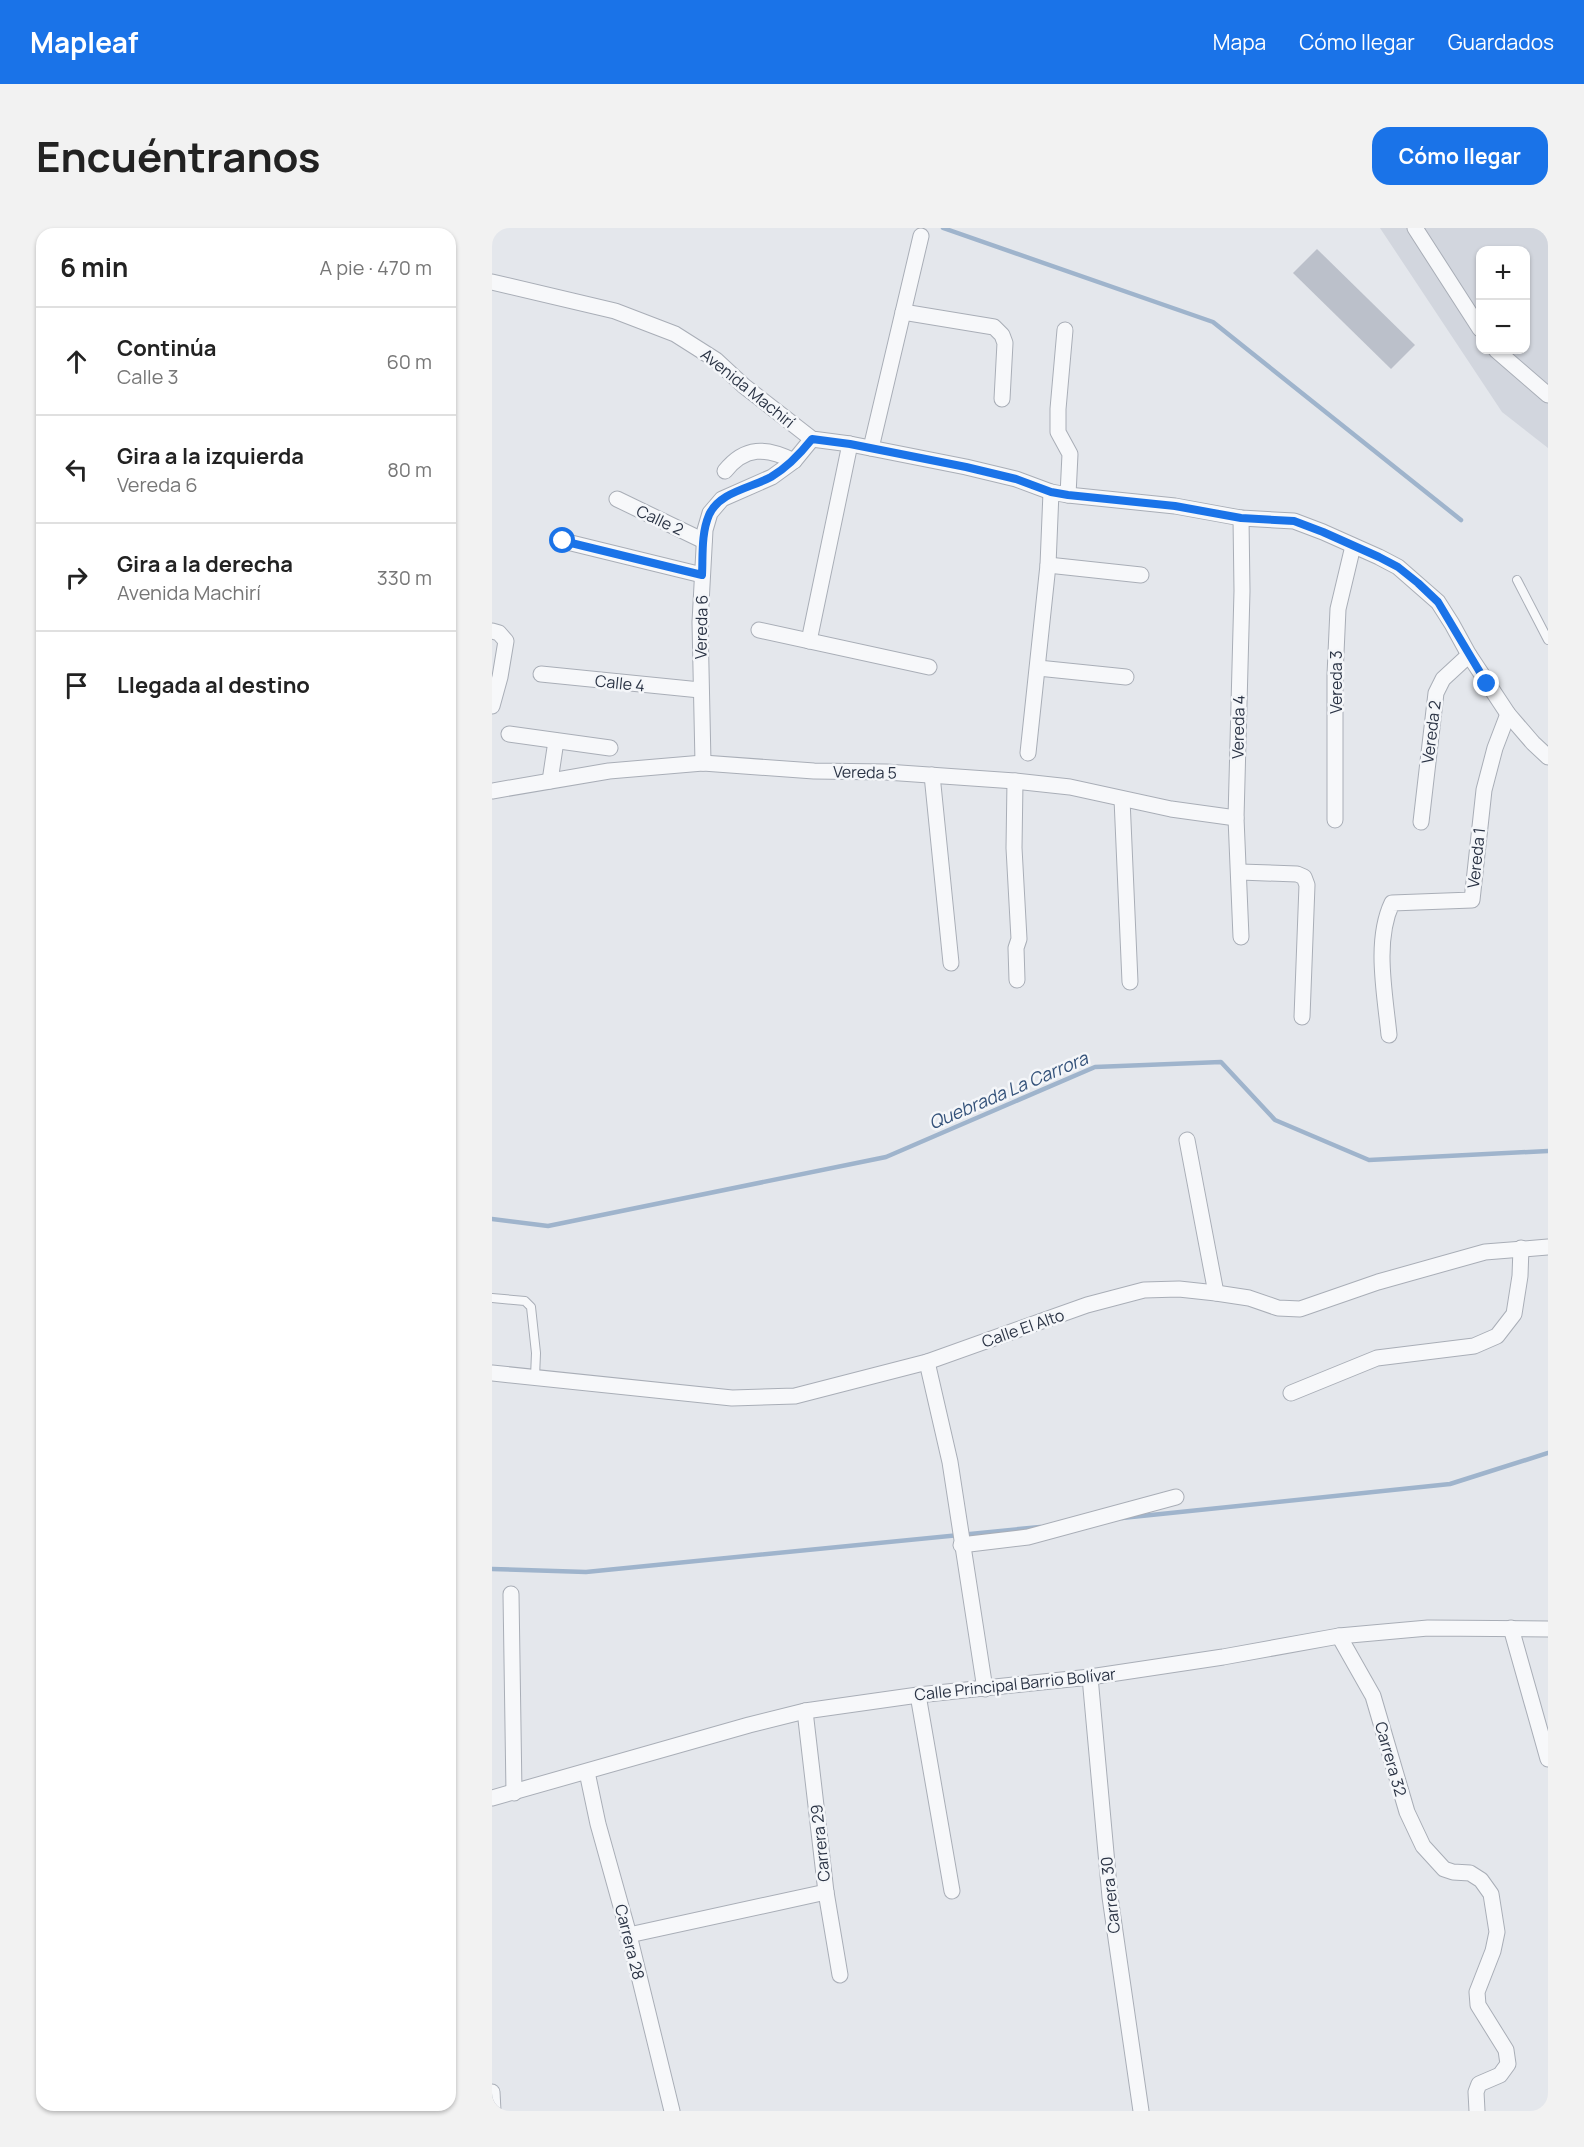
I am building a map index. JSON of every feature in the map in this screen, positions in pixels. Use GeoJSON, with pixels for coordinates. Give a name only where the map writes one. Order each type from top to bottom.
{"type":"FeatureCollection","features":[{"type":"Feature","properties":{"kind":"street"},"geometry":{"type":"LineString","coordinates":[[1415,228],[1476,323]]}},
{"type":"Feature","properties":{"kind":"street"},"geometry":{"type":"LineString","coordinates":[[871,448],[921,236]]}},
{"type":"Feature","properties":{"kind":"street","name":"Avenida Machirí"},"geometry":{"type":"LineString","coordinates":[[492,282],[615,310],[675,334],[716,360],[744,386],[812,439],[871,448],[1016,479],[1051,492],[1175,506],[1241,518],[1294,521],[1323,532],[1398,567],[1438,602],[1469,655],[1508,714],[1548,758]]}},
{"type":"Feature","properties":{"kind":"street"},"geometry":{"type":"LineString","coordinates":[[903,312],[994,327],[1002,335],[1005,343],[1002,399]]}},
{"type":"Feature","properties":{"kind":"street"},"geometry":{"type":"LineString","coordinates":[[1065,330],[1058,432],[1070,454],[1068,495]]}},
{"type":"Feature","properties":{"kind":"street"},"geometry":{"type":"LineString","coordinates":[[1501,354],[1548,395]]}},
{"type":"Feature","properties":{"kind":"street","name":"Vereda 6"},"geometry":{"type":"LineString","coordinates":[[703,763],[700,690],[702,575],[705,530],[710,513],[722,499],[772,477],[794,461],[812,439]]}},
{"type":"Feature","properties":{"kind":"street"},"geometry":{"type":"LineString","coordinates":[[808,641],[850,444]]}},
{"type":"Feature","properties":{"kind":"street"},"geometry":{"type":"LineString","coordinates":[[725,471],[733,461],[752,451],[767,451],[794,461]]}},
{"type":"Feature","properties":{"kind":"street"},"geometry":{"type":"LineString","coordinates":[[1028,753],[1048,565],[1051,492]]}},
{"type":"Feature","properties":{"kind":"street","name":"Calle 2"},"geometry":{"type":"LineString","coordinates":[[617,500],[704,541]]}},
{"type":"Feature","properties":{"kind":"street","name":"Vereda 4"},"geometry":{"type":"LineString","coordinates":[[1241,518],[1242,591],[1236,818],[1242,937]]}},
{"type":"Feature","properties":{"kind":"street"},"geometry":{"type":"LineString","coordinates":[[563,541],[702,575]]}},
{"type":"Feature","properties":{"kind":"street","name":"Vereda 3"},"geometry":{"type":"LineString","coordinates":[[1335,820],[1335,675],[1338,609],[1353,546]]}},
{"type":"Feature","properties":{"kind":"street"},"geometry":{"type":"LineString","coordinates":[[1048,565],[1142,575]]}},
{"type":"Feature","properties":{"kind":"street"},"geometry":{"type":"LineString","coordinates":[[759,630],[929,667]]}},
{"type":"Feature","properties":{"kind":"street"},"geometry":{"type":"LineString","coordinates":[[492,631],[499,633],[506,641],[501,677],[492,706]]}},
{"type":"Feature","properties":{"kind":"street","name":"Vereda 2"},"geometry":{"type":"LineString","coordinates":[[1422,822],[1436,693],[1443,679],[1469,655]]}},
{"type":"Feature","properties":{"kind":"street"},"geometry":{"type":"LineString","coordinates":[[1038,668],[1126,677]]}},
{"type":"Feature","properties":{"kind":"street","name":"Calle 4"},"geometry":{"type":"LineString","coordinates":[[541,674],[700,690]]}},
{"type":"Feature","properties":{"kind":"street","name":"Vereda 1"},"geometry":{"type":"LineString","coordinates":[[1389,1035],[1382,944],[1386,916],[1392,903],[1472,900],[1484,790],[1508,714]]}},
{"type":"Feature","properties":{"kind":"street"},"geometry":{"type":"LineString","coordinates":[[509,734],[610,748]]}},
{"type":"Feature","properties":{"kind":"street"},"geometry":{"type":"LineString","coordinates":[[550,781],[556,741]]}},
{"type":"Feature","properties":{"kind":"street","name":"Vereda 5"},"geometry":{"type":"LineString","coordinates":[[492,790],[609,771],[703,763],[1015,781],[1070,787],[1171,809],[1236,818]]}},
{"type":"Feature","properties":{"kind":"street"},"geometry":{"type":"LineString","coordinates":[[932,775],[951,963]]}},
{"type":"Feature","properties":{"kind":"street"},"geometry":{"type":"LineString","coordinates":[[1015,781],[1014,848],[1019,939],[1016,948],[1017,980]]}},
{"type":"Feature","properties":{"kind":"street"},"geometry":{"type":"LineString","coordinates":[[1122,799],[1130,982]]}},
{"type":"Feature","properties":{"kind":"street"},"geometry":{"type":"LineString","coordinates":[[1240,873],[1297,874],[1304,877],[1307,885],[1302,1017]]}},
{"type":"Feature","properties":{"kind":"street"},"geometry":{"type":"LineString","coordinates":[[1187,1140],[1216,1293]]}},
{"type":"Feature","properties":{"kind":"street","name":"Calle El Alto"},"geometry":{"type":"LineString","coordinates":[[492,1373],[732,1398],[795,1396],[927,1362],[1087,1305],[1144,1290],[1179,1289],[1216,1293],[1249,1298],[1278,1308],[1300,1309],[1378,1282],[1485,1252],[1548,1247]]}},
{"type":"Feature","properties":{"kind":"street"},"geometry":{"type":"LineString","coordinates":[[1291,1393],[1377,1358],[1474,1346],[1497,1336],[1514,1314],[1520,1276],[1521,1248]]}},
{"type":"Feature","properties":{"kind":"street"},"geometry":{"type":"LineString","coordinates":[[927,1362],[950,1462],[985,1689]]}},
{"type":"Feature","properties":{"kind":"street"},"geometry":{"type":"LineString","coordinates":[[962,1545],[1028,1537],[1176,1497]]}},
{"type":"Feature","properties":{"kind":"street"},"geometry":{"type":"LineString","coordinates":[[511,1594],[514,1793]]}},
{"type":"Feature","properties":{"kind":"street","name":"Calle Principal Barrio Bolívar"},"geometry":{"type":"LineString","coordinates":[[492,1798],[805,1711],[918,1695],[1089,1677],[1223,1657],[1339,1636],[1428,1628],[1548,1629]]}},
{"type":"Feature","properties":{"kind":"street"},"geometry":{"type":"LineString","coordinates":[[1511,1628],[1548,1759]]}},
{"type":"Feature","properties":{"kind":"street","name":"Carrera 32"},"geometry":{"type":"LineString","coordinates":[[1339,1636],[1373,1696],[1407,1812],[1423,1846],[1444,1869],[1470,1873],[1481,1880],[1491,1894],[1497,1932],[1493,1951],[1478,1992],[1478,2005],[1506,2050],[1508,2064],[1500,2075],[1479,2084],[1476,2092],[1477,2111]]}},
{"type":"Feature","properties":{"kind":"street","name":"Carrera 30"},"geometry":{"type":"LineString","coordinates":[[1089,1677],[1111,1907],[1141,2111]]}},
{"type":"Feature","properties":{"kind":"street"},"geometry":{"type":"LineString","coordinates":[[918,1695],[952,1891]]}},
{"type":"Feature","properties":{"kind":"street","name":"Carrera 29"},"geometry":{"type":"LineString","coordinates":[[805,1711],[826,1892],[840,1975]]}},
{"type":"Feature","properties":{"kind":"street","name":"Carrera 28"},"geometry":{"type":"LineString","coordinates":[[587,1772],[598,1824],[629,1935],[672,2111]]}},
{"type":"Feature","properties":{"kind":"street"},"geometry":{"type":"LineString","coordinates":[[629,1935],[826,1892]]}},
{"type":"Feature","properties":{"kind":"street"},"geometry":{"type":"LineString","coordinates":[[492,2092],[493,2111]]}},
{"type":"Feature","properties":{"kind":"lane"},"geometry":{"type":"LineString","coordinates":[[1517,580],[1548,640]]}},
{"type":"Feature","properties":{"kind":"lane"},"geometry":{"type":"LineString","coordinates":[[492,1298],[525,1301],[531,1307],[536,1353],[535,1377]]}},
{"type":"Feature","properties":{"kind":"shaded area"},"geometry":{"type":"Polygon","coordinates":[[[1380,228],[1548,228],[1548,448],[1502,412],[1380,228]]]}},
{"type":"Feature","properties":{"kind":"building"},"geometry":{"type":"Polygon","coordinates":[[[1317,249],[1415,345],[1391,369],[1293,273],[1317,249]]]}},
{"type":"Feature","properties":{"kind":"waterway"},"geometry":{"type":"LineString","coordinates":[[943,228],[1213,322],[1461,520]]}},
{"type":"Feature","properties":{"kind":"waterway","name":"Quebrada La Carrora"},"geometry":{"type":"LineString","coordinates":[[492,1219],[548,1226],[886,1157],[1095,1067],[1221,1062],[1275,1120],[1369,1160],[1548,1151]]}},
{"type":"Feature","properties":{"kind":"waterway"},"geometry":{"type":"LineString","coordinates":[[1122,1518],[1450,1484],[1548,1453]]}},
{"type":"Feature","properties":{"kind":"waterway"},"geometry":{"type":"LineString","coordinates":[[492,1569],[586,1572],[1040,1527]]}},
{"type":"Feature","properties":{"kind":"route"},"geometry":{"type":"LineString","coordinates":[[563,541],[702,575],[705,530],[710,513],[722,499],[772,477],[794,461],[812,439],[850,444],[966,467],[1068,495],[1175,506],[1241,518],[1294,521],[1379,557],[1398,567],[1418,583],[1438,602],[1487,684]]}}]}
